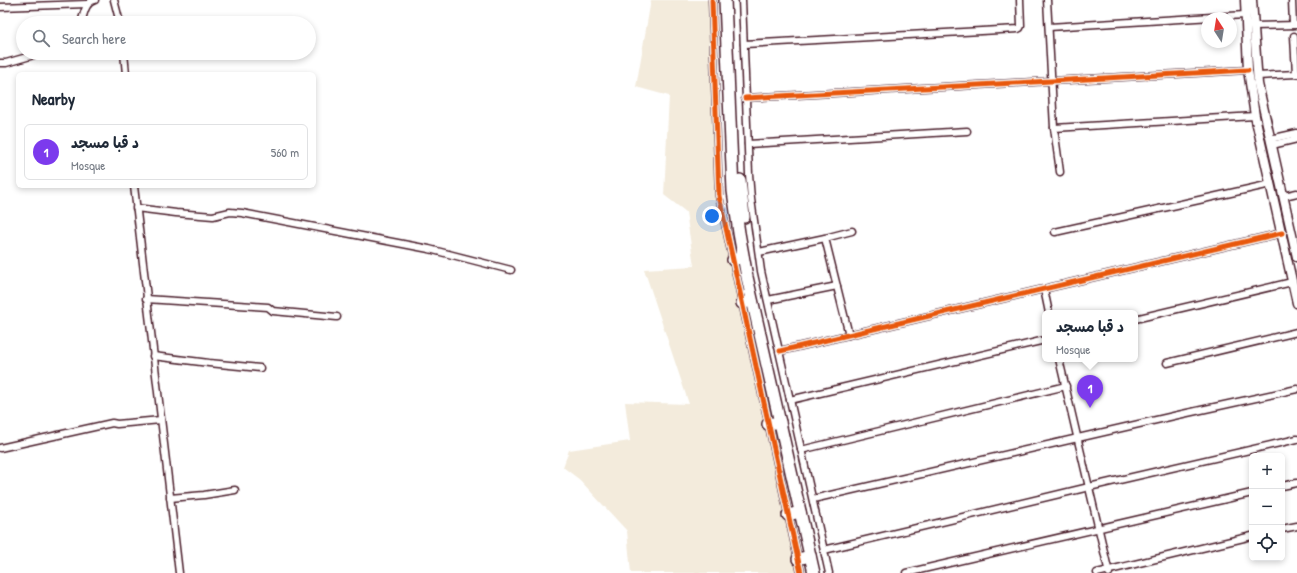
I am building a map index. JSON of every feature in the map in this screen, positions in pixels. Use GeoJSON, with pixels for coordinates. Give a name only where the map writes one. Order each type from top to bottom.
{"type":"FeatureCollection","features":[{"type":"Feature","properties":{"kind":"highway"},"geometry":{"type":"LineString","coordinates":[[725,0],[733,191],[738,258],[747,302],[780,422],[814,573]]}},
{"type":"Feature","properties":{"kind":"highway"},"geometry":{"type":"LineString","coordinates":[[732,0],[739,171],[748,246],[821,573]]}},
{"type":"Feature","properties":{"kind":"highway"},"geometry":{"type":"LineString","coordinates":[[768,424],[780,422]]}},
{"type":"Feature","properties":{"kind":"highway"},"geometry":{"type":"LineString","coordinates":[[788,515],[800,512]]}},
{"type":"Feature","properties":{"kind":"highway"},"geometry":{"type":"LineString","coordinates":[[798,559],[810,556]]}},
{"type":"Feature","properties":{"kind":"street"},"geometry":{"type":"LineString","coordinates":[[0,7],[87,4],[90,1],[95,0]]}},
{"type":"Feature","properties":{"kind":"street"},"geometry":{"type":"LineString","coordinates":[[114,0],[118,16]]}},
{"type":"Feature","properties":{"kind":"street"},"geometry":{"type":"LineString","coordinates":[[712,0],[719,196],[738,258]]}},
{"type":"Feature","properties":{"kind":"street"},"geometry":{"type":"LineString","coordinates":[[742,0],[745,98],[751,199],[761,271],[829,573]]}},
{"type":"Feature","properties":{"kind":"street"},"geometry":{"type":"LineString","coordinates":[[744,44],[1020,28],[1020,0]]}},
{"type":"Feature","properties":{"kind":"street"},"geometry":{"type":"LineString","coordinates":[[1047,0],[1054,128],[1060,172]]}},
{"type":"Feature","properties":{"kind":"street"},"geometry":{"type":"LineString","coordinates":[[1245,0],[1248,70],[1255,81],[1271,142],[1296,247],[1297,257]]}},
{"type":"Feature","properties":{"kind":"street"},"geometry":{"type":"LineString","coordinates":[[1252,0],[1255,116],[1297,303]]}},
{"type":"Feature","properties":{"kind":"street"},"geometry":{"type":"LineString","coordinates":[[1253,26],[1295,25],[1292,0]]}},
{"type":"Feature","properties":{"kind":"street"},"geometry":{"type":"LineString","coordinates":[[83,16],[87,4]]}},
{"type":"Feature","properties":{"kind":"street"},"geometry":{"type":"LineString","coordinates":[[1049,27],[1246,15]]}},
{"type":"Feature","properties":{"kind":"street"},"geometry":{"type":"LineString","coordinates":[[1255,81],[1296,74],[1294,36]]}},
{"type":"Feature","properties":{"kind":"street"},"geometry":{"type":"LineString","coordinates":[[0,63],[16,60]]}},
{"type":"Feature","properties":{"kind":"street"},"geometry":{"type":"LineString","coordinates":[[125,60],[126,72]]}},
{"type":"Feature","properties":{"kind":"street"},"geometry":{"type":"LineString","coordinates":[[745,98],[1248,70]]}},
{"type":"Feature","properties":{"kind":"street"},"geometry":{"type":"LineString","coordinates":[[1054,128],[1255,116]]}},
{"type":"Feature","properties":{"kind":"street"},"geometry":{"type":"LineString","coordinates":[[748,144],[967,131]]}},
{"type":"Feature","properties":{"kind":"street"},"geometry":{"type":"LineString","coordinates":[[1271,142],[1297,133]]}},
{"type":"Feature","properties":{"kind":"street"},"geometry":{"type":"LineString","coordinates":[[1271,142],[1297,139]]}},
{"type":"Feature","properties":{"kind":"street"},"geometry":{"type":"LineString","coordinates":[[1054,232],[1271,184]]}},
{"type":"Feature","properties":{"kind":"street"},"geometry":{"type":"LineString","coordinates":[[134,188],[179,573]]}},
{"type":"Feature","properties":{"kind":"street"},"geometry":{"type":"LineString","coordinates":[[1284,196],[1297,193]]}},
{"type":"Feature","properties":{"kind":"street"},"geometry":{"type":"LineString","coordinates":[[136,208],[213,216],[230,212],[242,213],[429,249],[511,270]]}},
{"type":"Feature","properties":{"kind":"street"},"geometry":{"type":"LineString","coordinates":[[759,252],[852,231]]}},
{"type":"Feature","properties":{"kind":"street"},"geometry":{"type":"LineString","coordinates":[[780,351],[1282,233]]}},
{"type":"Feature","properties":{"kind":"street"},"geometry":{"type":"LineString","coordinates":[[825,238],[849,335]]}},
{"type":"Feature","properties":{"kind":"street"},"geometry":{"type":"LineString","coordinates":[[1138,318],[1292,282]]}},
{"type":"Feature","properties":{"kind":"street"},"geometry":{"type":"LineString","coordinates":[[768,300],[837,286]]}},
{"type":"Feature","properties":{"kind":"street"},"geometry":{"type":"LineString","coordinates":[[1044,289],[1048,310]]}},
{"type":"Feature","properties":{"kind":"street"},"geometry":{"type":"LineString","coordinates":[[146,299],[268,307],[273,311],[337,316]]}},
{"type":"Feature","properties":{"kind":"street"},"geometry":{"type":"LineString","coordinates":[[747,302],[768,424],[801,573]]}},
{"type":"Feature","properties":{"kind":"street"},"geometry":{"type":"LineString","coordinates":[[1167,363],[1297,332]]}},
{"type":"Feature","properties":{"kind":"street"},"geometry":{"type":"LineString","coordinates":[[790,400],[1042,341]]}},
{"type":"Feature","properties":{"kind":"street"},"geometry":{"type":"LineString","coordinates":[[153,356],[209,364],[260,368]]}},
{"type":"Feature","properties":{"kind":"street"},"geometry":{"type":"LineString","coordinates":[[1060,362],[1109,572]]}},
{"type":"Feature","properties":{"kind":"street"},"geometry":{"type":"LineString","coordinates":[[801,450],[1066,386]]}},
{"type":"Feature","properties":{"kind":"street"},"geometry":{"type":"LineString","coordinates":[[813,499],[1178,414],[1297,389]]}},
{"type":"Feature","properties":{"kind":"street"},"geometry":{"type":"LineString","coordinates":[[0,448],[112,423],[117,424],[161,420]]}},
{"type":"Feature","properties":{"kind":"street"},"geometry":{"type":"LineString","coordinates":[[824,550],[1297,439]]}},
{"type":"Feature","properties":{"kind":"street"},"geometry":{"type":"LineString","coordinates":[[1285,485],[1297,483]]}},
{"type":"Feature","properties":{"kind":"street"},"geometry":{"type":"LineString","coordinates":[[170,498],[235,490]]}},
{"type":"Feature","properties":{"kind":"street"},"geometry":{"type":"LineString","coordinates":[[906,573],[1249,494]]}},
{"type":"Feature","properties":{"kind":"street"},"geometry":{"type":"LineString","coordinates":[[1285,528],[1297,526]]}},
{"type":"Feature","properties":{"kind":"street"},"geometry":{"type":"LineString","coordinates":[[1097,573],[1109,572],[1249,537]]}},
{"type":"Feature","properties":{"kind":"shaded area"},"geometry":{"type":"Polygon","coordinates":[[[651,0],[712,0],[719,196],[801,573],[631,573],[627,531],[580,480],[563,467],[569,450],[630,441],[625,402],[689,404],[644,269],[694,266],[686,212],[664,195],[669,96],[636,87],[651,0]]]}},
{"type":"Feature","properties":{"kind":"cycle path"},"geometry":{"type":"LineString","coordinates":[[712,0],[719,196],[801,573]]}},
{"type":"Feature","properties":{"kind":"cycle path"},"geometry":{"type":"LineString","coordinates":[[745,98],[1248,70]]}},
{"type":"Feature","properties":{"kind":"cycle path"},"geometry":{"type":"LineString","coordinates":[[780,351],[1282,233]]}},
{"type":"Feature","properties":{"kind":"place","name":"د قبا مسجد"},"geometry":{"type":"Point","coordinates":[1090,408]}}]}
